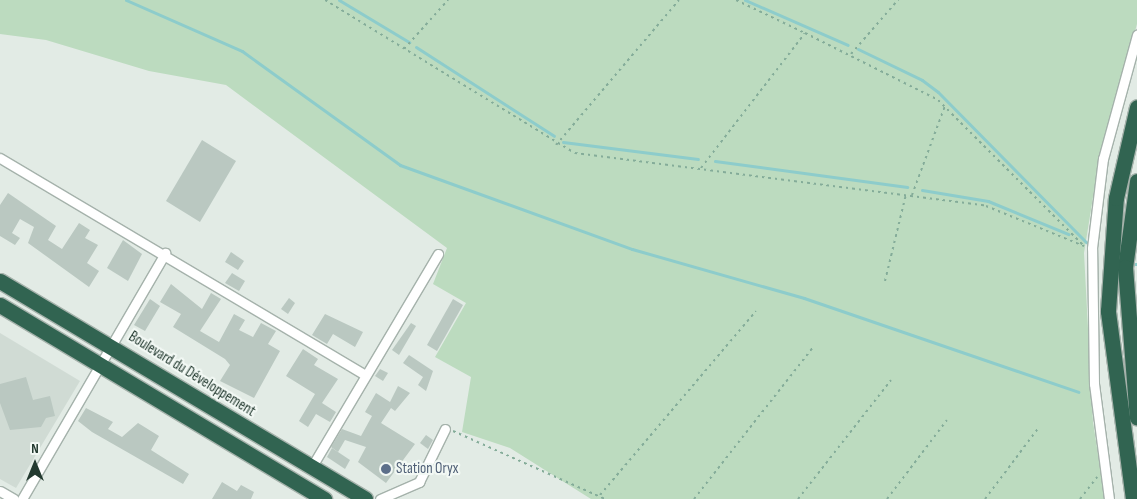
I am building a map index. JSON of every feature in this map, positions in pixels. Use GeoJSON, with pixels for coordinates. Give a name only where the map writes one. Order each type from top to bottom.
{"type":"FeatureCollection","features":[{"type":"Feature","properties":{"kind":"highway"},"geometry":{"type":"LineString","coordinates":[[1133,499],[1116,388],[1108,311],[1111,243],[1126,146],[1137,107]]}},
{"type":"Feature","properties":{"kind":"highway"},"geometry":{"type":"LineString","coordinates":[[1137,181],[1125,267],[1133,392],[1137,418]]}},
{"type":"Feature","properties":{"kind":"highway","name":"Boulevard du Développement"},"geometry":{"type":"LineString","coordinates":[[0,281],[112,346],[365,499]]}},
{"type":"Feature","properties":{"kind":"highway"},"geometry":{"type":"LineString","coordinates":[[0,305],[324,499]]}},
{"type":"Feature","properties":{"kind":"street"},"geometry":{"type":"LineString","coordinates":[[1109,499],[1094,384],[1088,247],[1103,159],[1137,35]]}},
{"type":"Feature","properties":{"kind":"street"},"geometry":{"type":"LineString","coordinates":[[0,158],[165,253],[366,374]]}},
{"type":"Feature","properties":{"kind":"street"},"geometry":{"type":"LineString","coordinates":[[22,499],[165,253]]}},
{"type":"Feature","properties":{"kind":"street"},"geometry":{"type":"LineString","coordinates":[[311,468],[438,254]]}},
{"type":"Feature","properties":{"kind":"street"},"geometry":{"type":"LineString","coordinates":[[380,499],[419,482],[445,429]]}},
{"type":"Feature","properties":{"kind":"street"},"geometry":{"type":"LineString","coordinates":[[0,491],[14,499]]}},
{"type":"Feature","properties":{"kind":"path"},"geometry":{"type":"LineString","coordinates":[[325,0],[556,145],[575,153],[906,194],[986,206],[1088,247]]}},
{"type":"Feature","properties":{"kind":"path"},"geometry":{"type":"LineString","coordinates":[[404,50],[448,0]]}},
{"type":"Feature","properties":{"kind":"path"},"geometry":{"type":"LineString","coordinates":[[556,145],[679,0]]}},
{"type":"Feature","properties":{"kind":"path"},"geometry":{"type":"LineString","coordinates":[[736,0],[851,54],[945,106],[1088,247]]}},
{"type":"Feature","properties":{"kind":"path"},"geometry":{"type":"LineString","coordinates":[[851,54],[898,0]]}},
{"type":"Feature","properties":{"kind":"path"},"geometry":{"type":"LineString","coordinates":[[701,168],[805,33]]}},
{"type":"Feature","properties":{"kind":"path"},"geometry":{"type":"LineString","coordinates":[[912,195],[945,106]]}},
{"type":"Feature","properties":{"kind":"path"},"geometry":{"type":"LineString","coordinates":[[884,281],[906,194]]}},
{"type":"Feature","properties":{"kind":"path"},"geometry":{"type":"LineString","coordinates":[[600,494],[756,311]]}},
{"type":"Feature","properties":{"kind":"path"},"geometry":{"type":"LineString","coordinates":[[694,499],[814,346]]}},
{"type":"Feature","properties":{"kind":"path"},"geometry":{"type":"LineString","coordinates":[[798,499],[891,380]]}},
{"type":"Feature","properties":{"kind":"path"},"geometry":{"type":"LineString","coordinates":[[887,499],[947,420]]}},
{"type":"Feature","properties":{"kind":"path"},"geometry":{"type":"LineString","coordinates":[[985,499],[1039,427]]}},
{"type":"Feature","properties":{"kind":"path"},"geometry":{"type":"LineString","coordinates":[[445,429],[515,463],[600,494],[606,499]]}},
{"type":"Feature","properties":{"kind":"path"},"geometry":{"type":"LineString","coordinates":[[1080,499],[1105,467]]}},
{"type":"Feature","properties":{"kind":"shaded area"},"geometry":{"type":"Polygon","coordinates":[[[0,333],[80,381],[16,488],[0,479],[0,333]]]}},
{"type":"Feature","properties":{"kind":"green space"},"geometry":{"type":"Polygon","coordinates":[[[0,0],[1137,0],[1137,24],[1099,160],[1084,253],[1093,422],[1105,499],[591,499],[510,448],[462,432],[471,377],[435,357],[466,303],[433,284],[447,248],[226,85],[149,71],[46,40],[0,34],[0,0]]]}},
{"type":"Feature","properties":{"kind":"building"},"geometry":{"type":"Polygon","coordinates":[[[202,140],[236,161],[200,222],[166,201],[202,140]]]}},
{"type":"Feature","properties":{"kind":"building"},"geometry":{"type":"Polygon","coordinates":[[[8,193],[56,226],[48,240],[62,249],[79,223],[90,230],[85,238],[98,245],[87,263],[99,271],[89,287],[28,243],[34,227],[20,219],[12,233],[20,238],[15,245],[0,236],[0,205],[8,193]]]}},
{"type":"Feature","properties":{"kind":"building"},"geometry":{"type":"Polygon","coordinates":[[[123,240],[142,254],[128,281],[107,268],[123,240]]]}},
{"type":"Feature","properties":{"kind":"building"},"geometry":{"type":"Polygon","coordinates":[[[231,252],[244,261],[238,270],[225,262],[231,252]]]}},
{"type":"Feature","properties":{"kind":"building"},"geometry":{"type":"Polygon","coordinates":[[[232,273],[245,281],[239,291],[225,283],[232,273]]]}},
{"type":"Feature","properties":{"kind":"building"},"geometry":{"type":"Polygon","coordinates":[[[171,284],[202,309],[211,293],[221,299],[200,331],[219,342],[234,314],[245,320],[239,330],[253,337],[261,323],[276,331],[268,344],[280,351],[254,398],[220,381],[230,365],[225,359],[173,327],[181,314],[160,302],[171,284]]]}},
{"type":"Feature","properties":{"kind":"building"},"geometry":{"type":"Polygon","coordinates":[[[289,298],[295,303],[288,314],[281,309],[289,298]]]}},
{"type":"Feature","properties":{"kind":"building"},"geometry":{"type":"Polygon","coordinates":[[[150,299],[160,306],[145,331],[134,325],[150,299]]]}},
{"type":"Feature","properties":{"kind":"building"},"geometry":{"type":"Polygon","coordinates":[[[453,299],[463,305],[437,351],[427,345],[453,299]]]}},
{"type":"Feature","properties":{"kind":"building"},"geometry":{"type":"Polygon","coordinates":[[[325,314],[363,332],[355,347],[333,334],[327,344],[312,335],[325,314]]]}},
{"type":"Feature","properties":{"kind":"building"},"geometry":{"type":"Polygon","coordinates":[[[411,323],[416,326],[399,355],[392,350],[411,323]]]}},
{"type":"Feature","properties":{"kind":"building"},"geometry":{"type":"Polygon","coordinates":[[[303,349],[318,359],[314,365],[338,379],[322,403],[336,412],[330,422],[316,414],[308,427],[299,421],[315,394],[286,376],[303,349]]]}},
{"type":"Feature","properties":{"kind":"building"},"geometry":{"type":"Polygon","coordinates":[[[409,355],[433,371],[426,391],[418,385],[423,377],[403,363],[409,355]]]}},
{"type":"Feature","properties":{"kind":"building"},"geometry":{"type":"Polygon","coordinates":[[[380,369],[388,373],[383,381],[375,376],[380,369]]]}},
{"type":"Feature","properties":{"kind":"building"},"geometry":{"type":"Polygon","coordinates":[[[26,377],[33,400],[50,396],[55,416],[46,418],[41,427],[10,430],[0,403],[0,384],[26,377]]]}},
{"type":"Feature","properties":{"kind":"building"},"geometry":{"type":"Polygon","coordinates":[[[398,386],[410,393],[395,411],[391,408],[381,423],[415,444],[386,483],[358,462],[366,447],[345,440],[338,452],[331,447],[342,429],[361,436],[372,416],[365,412],[376,393],[390,402],[398,386]]]}},
{"type":"Feature","properties":{"kind":"building"},"geometry":{"type":"Polygon","coordinates":[[[86,408],[113,422],[108,429],[122,437],[138,423],[159,436],[151,450],[189,474],[183,484],[92,432],[78,421],[86,408]]]}},
{"type":"Feature","properties":{"kind":"building"},"geometry":{"type":"Polygon","coordinates":[[[426,435],[433,440],[428,449],[420,443],[426,435]]]}},
{"type":"Feature","properties":{"kind":"building"},"geometry":{"type":"Polygon","coordinates":[[[332,448],[350,460],[345,469],[327,457],[332,448]]]}},
{"type":"Feature","properties":{"kind":"building"},"geometry":{"type":"Polygon","coordinates":[[[222,482],[237,491],[241,485],[254,492],[251,499],[212,499],[222,482]]]}},
{"type":"Feature","properties":{"kind":"waterway"},"geometry":{"type":"LineString","coordinates":[[126,0],[242,51],[400,165],[632,249],[804,298],[1078,392]]}},
{"type":"Feature","properties":{"kind":"waterway"},"geometry":{"type":"LineString","coordinates":[[339,0],[409,42]]}},
{"type":"Feature","properties":{"kind":"waterway"},"geometry":{"type":"LineString","coordinates":[[745,0],[848,45]]}},
{"type":"Feature","properties":{"kind":"waterway"},"geometry":{"type":"LineString","coordinates":[[416,47],[554,136]]}},
{"type":"Feature","properties":{"kind":"waterway"},"geometry":{"type":"LineString","coordinates":[[858,49],[922,80],[938,92],[1086,242]]}},
{"type":"Feature","properties":{"kind":"waterway"},"geometry":{"type":"LineString","coordinates":[[563,142],[698,159]]}},
{"type":"Feature","properties":{"kind":"waterway"},"geometry":{"type":"LineString","coordinates":[[715,161],[907,187]]}},
{"type":"Feature","properties":{"kind":"waterway"},"geometry":{"type":"LineString","coordinates":[[922,190],[988,201],[1068,234]]}},
{"type":"Feature","properties":{"kind":"place","name":"Station Oryx"},"geometry":{"type":"Point","coordinates":[386,469]}}]}
